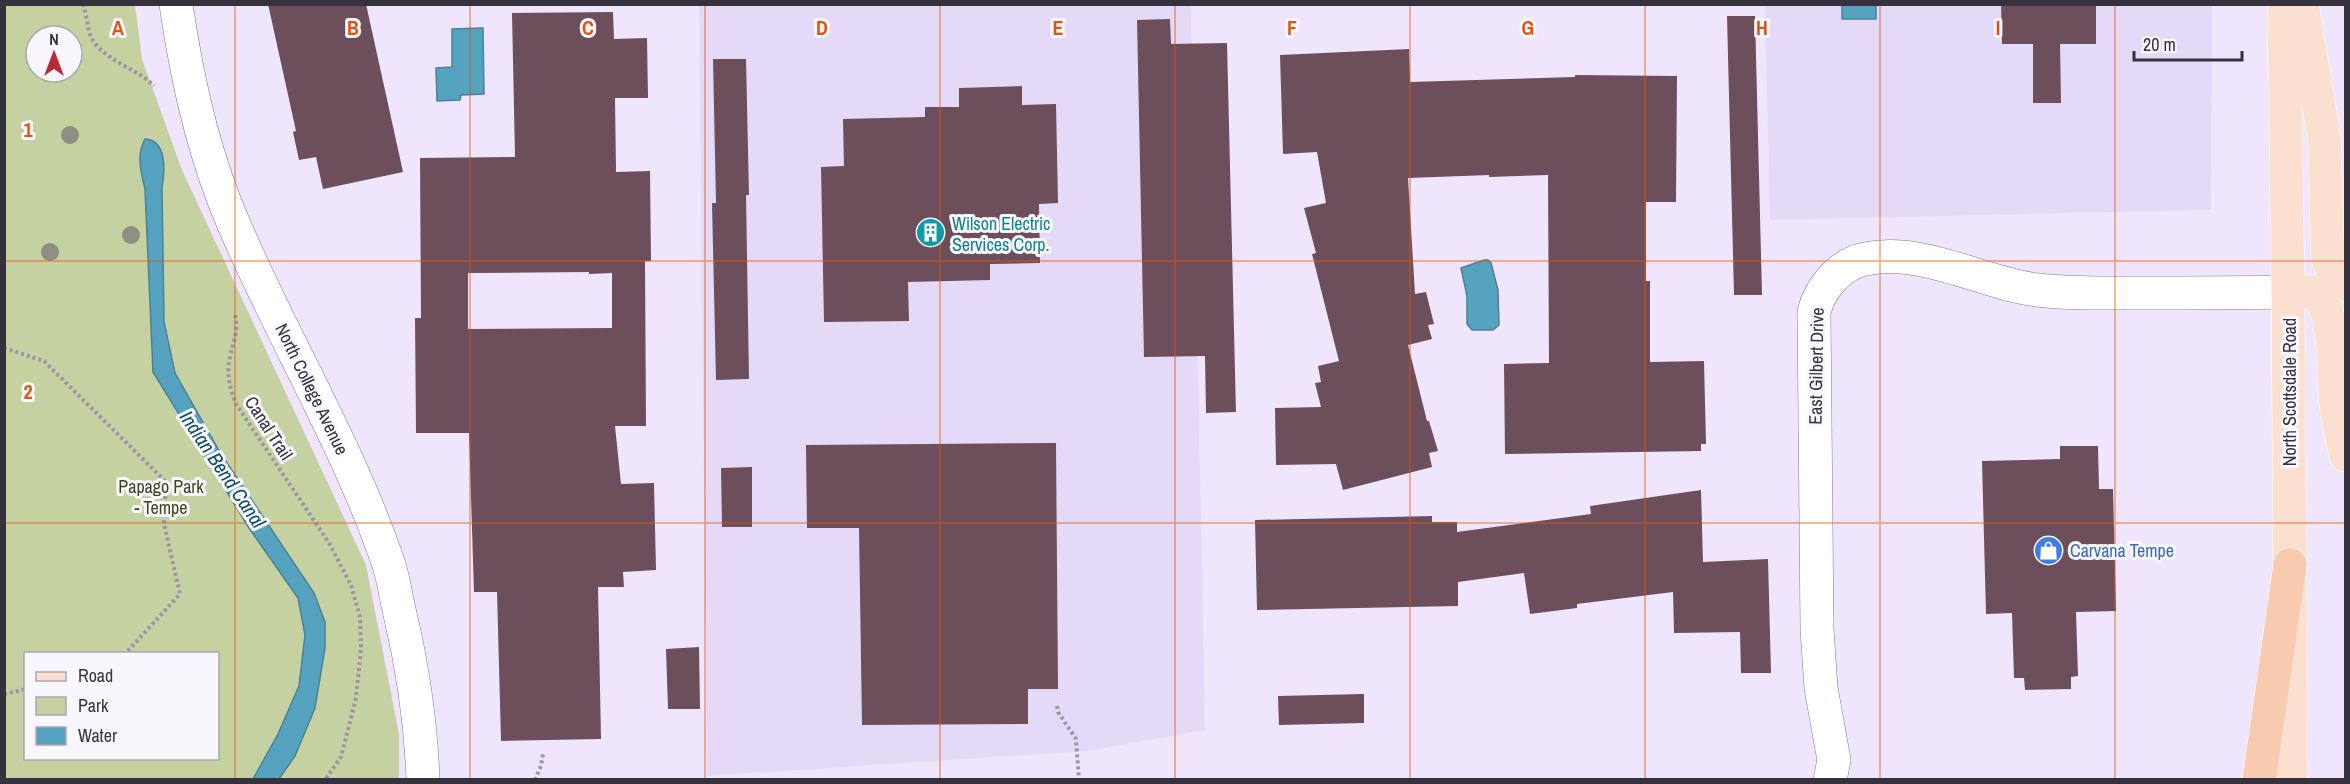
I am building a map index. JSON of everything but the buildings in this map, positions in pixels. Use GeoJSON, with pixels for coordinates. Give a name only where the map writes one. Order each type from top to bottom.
{"type":"FeatureCollection","features":[{"type":"Feature","properties":{"kind":"highway"},"geometry":{"type":"LineString","coordinates":[[2259,780],[2290,565]]}},
{"type":"Feature","properties":{"kind":"main road","name":"North Scottsdale Road"},"geometry":{"type":"LineString","coordinates":[[2284,4],[2291,780]]}},
{"type":"Feature","properties":{"kind":"main road"},"geometry":{"type":"LineString","coordinates":[[2302,4],[2324,136],[2328,260],[2335,276],[2346,285]]}},
{"type":"Feature","properties":{"kind":"main road"},"geometry":{"type":"LineString","coordinates":[[2288,292],[2306,291],[2318,296],[2324,306],[2331,329],[2336,406],[2346,455]]}},
{"type":"Feature","properties":{"kind":"street","name":"North College Avenue"},"geometry":{"type":"LineString","coordinates":[[176,4],[183,56],[197,115],[211,165],[226,206],[280,327],[352,470],[390,568],[416,697],[423,780]]}},
{"type":"Feature","properties":{"kind":"street","name":"East Gilbert Drive"},"geometry":{"type":"LineString","coordinates":[[1830,780],[1834,760],[1821,688],[1817,629],[1814,312],[1818,298],[1826,285],[1843,270],[1862,259],[1905,256],[2046,291],[2224,294],[2288,292]]}},
{"type":"Feature","properties":{"kind":"path"},"geometry":{"type":"LineString","coordinates":[[83,4],[92,38],[109,56],[144,76],[156,88]]}},
{"type":"Feature","properties":{"kind":"path","name":"Canal Trail"},"geometry":{"type":"LineString","coordinates":[[233,308],[236,319],[236,339],[230,358],[228,382],[236,404],[329,543],[351,585],[360,617],[361,649],[357,698],[341,757],[325,780]]}},
{"type":"Feature","properties":{"kind":"path"},"geometry":{"type":"LineString","coordinates":[[4,348],[44,362],[166,482],[164,524],[180,594],[127,652]]}},
{"type":"Feature","properties":{"kind":"path"},"geometry":{"type":"LineString","coordinates":[[4,694],[24,689]]}},
{"type":"Feature","properties":{"kind":"path"},"geometry":{"type":"LineString","coordinates":[[1057,706],[1058,712],[1076,739],[1079,780]]}},
{"type":"Feature","properties":{"kind":"path"},"geometry":{"type":"LineString","coordinates":[[535,780],[543,754]]}},
{"type":"Feature","properties":{"kind":"shaded area"},"geometry":{"type":"Polygon","coordinates":[[[699,5],[1191,5],[1205,730],[1087,751],[707,776],[699,5]]]}},
{"type":"Feature","properties":{"kind":"shaded area"},"geometry":{"type":"Polygon","coordinates":[[[1765,5],[2212,5],[2211,210],[1770,220],[1765,5]]]}},
{"type":"Feature","properties":{"kind":"green space","name":"Papago Park - Tempe"},"geometry":{"type":"Polygon","coordinates":[[[5,5],[135,5],[142,59],[182,170],[366,565],[399,734],[399,779],[5,780],[5,5]]]}},
{"type":"Feature","properties":{"kind":"water"},"geometry":{"type":"Polygon","coordinates":[[[1842,5],[1876,5],[1876,19],[1842,19],[1842,5]]]}},
{"type":"Feature","properties":{"kind":"water"},"geometry":{"type":"Polygon","coordinates":[[[483,28],[484,94],[461,95],[460,100],[437,101],[436,68],[452,67],[452,29],[483,28]]]}},
{"type":"Feature","properties":{"kind":"water","name":"Indian Bend Canal"},"geometry":{"type":"Polygon","coordinates":[[[145,139],[157,145],[163,157],[164,322],[175,373],[221,454],[314,593],[325,622],[325,648],[315,708],[295,756],[279,779],[253,779],[278,734],[299,686],[305,635],[298,598],[249,528],[153,372],[145,189],[140,164],[145,139]]]}},
{"type":"Feature","properties":{"kind":"water"},"geometry":{"type":"Polygon","coordinates":[[[1484,260],[1491,263],[1498,290],[1499,325],[1493,330],[1472,330],[1467,324],[1467,296],[1461,268],[1484,260]]]}},
{"type":"Feature","properties":{"kind":"place","name":"Wilson Electric Services Corp."},"geometry":{"type":"Point","coordinates":[931,233]}},
{"type":"Feature","properties":{"kind":"place","name":"Carvana Tempe"},"geometry":{"type":"Point","coordinates":[2049,550]}}]}
